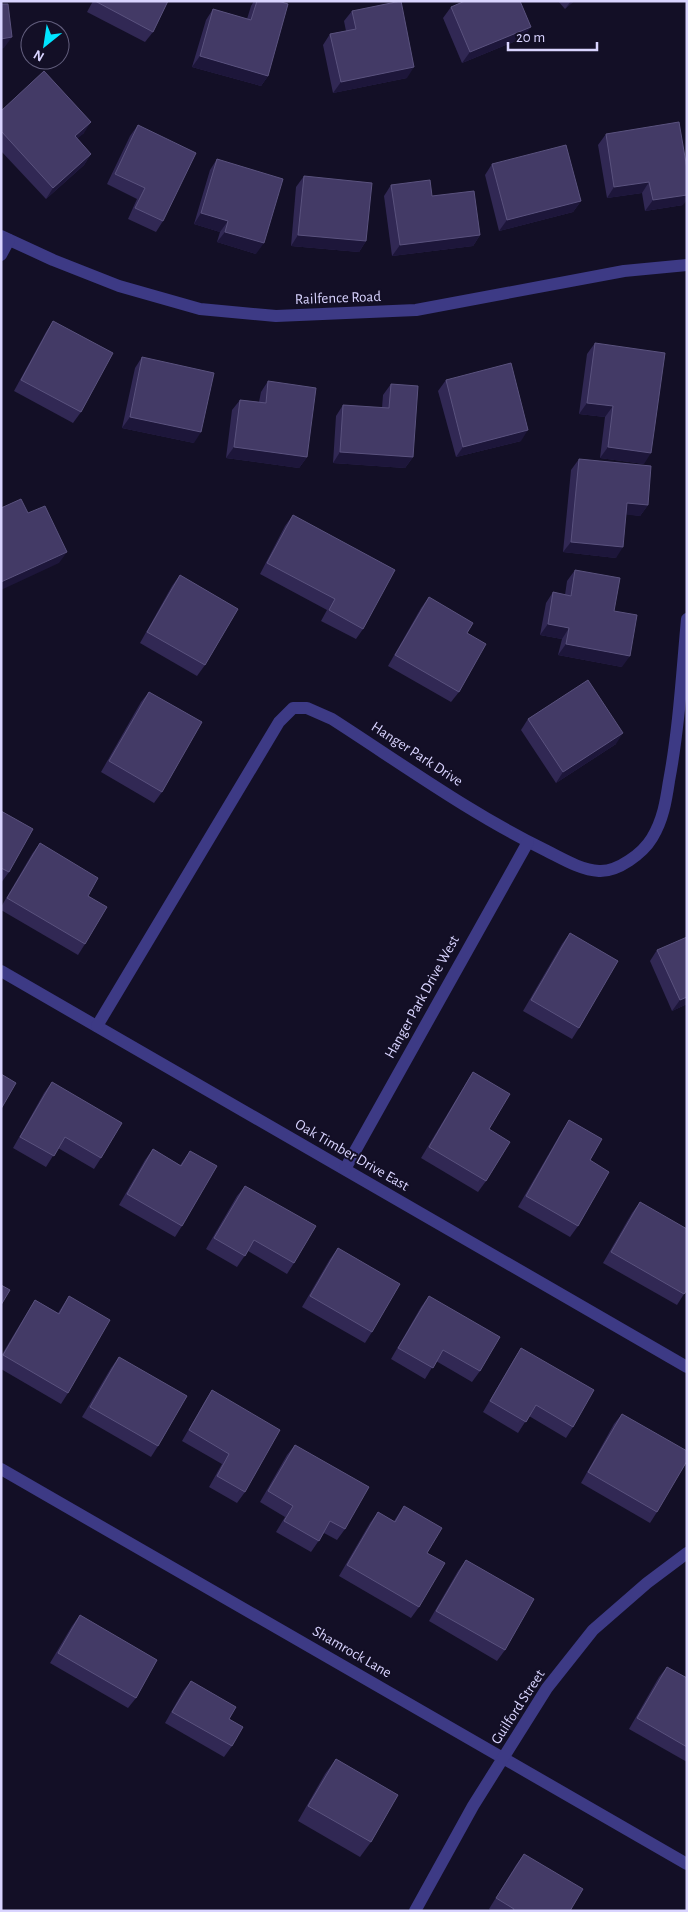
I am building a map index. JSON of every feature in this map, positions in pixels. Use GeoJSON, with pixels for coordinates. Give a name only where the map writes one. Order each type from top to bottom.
{"type":"FeatureCollection","features":[{"type":"Feature","properties":{"kind":"street"},"geometry":{"type":"LineString","coordinates":[[1,255],[5,238]]}},
{"type":"Feature","properties":{"kind":"street","name":"Railfence Road"},"geometry":{"type":"LineString","coordinates":[[5,238],[119,286],[200,309],[276,316],[416,310],[624,271],[687,265]]}},
{"type":"Feature","properties":{"kind":"street","name":"Hanger Park Drive"},"geometry":{"type":"LineString","coordinates":[[97,1026],[279,722],[293,708],[308,708],[332,719],[467,807],[528,842],[578,866],[601,871],[619,866],[640,852],[652,839],[663,815],[674,757],[687,619]]}},
{"type":"Feature","properties":{"kind":"street","name":"Hanger Park Drive West"},"geometry":{"type":"LineString","coordinates":[[345,1169],[528,842]]}},
{"type":"Feature","properties":{"kind":"street","name":"Oak Timber Drive East"},"geometry":{"type":"LineString","coordinates":[[1,971],[687,1367]]}},
{"type":"Feature","properties":{"kind":"street","name":"Shamrock Lane"},"geometry":{"type":"LineString","coordinates":[[1,1469],[687,1864]]}},
{"type":"Feature","properties":{"kind":"street","name":"Guilford Street"},"geometry":{"type":"LineString","coordinates":[[415,1911],[473,1806],[547,1688],[593,1630],[647,1583],[687,1553]]}},
{"type":"Feature","properties":{"kind":"building"},"geometry":{"type":"Polygon","coordinates":[[[95,1],[168,1],[153,32],[95,1]]]}},
{"type":"Feature","properties":{"kind":"building"},"geometry":{"type":"Polygon","coordinates":[[[257,1],[278,1],[288,4],[268,76],[200,56],[213,9],[251,20],[257,1]]]}},
{"type":"Feature","properties":{"kind":"building"},"geometry":{"type":"Polygon","coordinates":[[[401,1],[414,67],[341,82],[330,34],[356,29],[352,11],[401,1]]]}},
{"type":"Feature","properties":{"kind":"building"},"geometry":{"type":"Polygon","coordinates":[[[465,1],[520,1],[531,27],[470,52],[451,7],[465,1]]]}},
{"type":"Feature","properties":{"kind":"building"},"geometry":{"type":"Polygon","coordinates":[[[1,4],[8,4],[12,37],[1,39],[1,4]]]}},
{"type":"Feature","properties":{"kind":"building"},"geometry":{"type":"Polygon","coordinates":[[[44,71],[91,122],[75,136],[91,154],[53,188],[1,131],[1,111],[44,71]]]}},
{"type":"Feature","properties":{"kind":"building"},"geometry":{"type":"Polygon","coordinates":[[[679,122],[687,169],[687,195],[653,200],[649,182],[614,187],[606,134],[679,122]]]}},
{"type":"Feature","properties":{"kind":"building"},"geometry":{"type":"Polygon","coordinates":[[[138,125],[196,153],[163,221],[135,208],[145,188],[115,174],[138,125]]]}},
{"type":"Feature","properties":{"kind":"building"},"geometry":{"type":"Polygon","coordinates":[[[566,145],[581,201],[507,220],[492,164],[566,145]]]}},
{"type":"Feature","properties":{"kind":"building"},"geometry":{"type":"Polygon","coordinates":[[[217,159],[283,179],[264,243],[225,232],[228,221],[201,213],[217,159]]]}},
{"type":"Feature","properties":{"kind":"building"},"geometry":{"type":"Polygon","coordinates":[[[304,176],[372,183],[366,241],[298,235],[304,176]]]}},
{"type":"Feature","properties":{"kind":"building"},"geometry":{"type":"Polygon","coordinates":[[[430,180],[432,196],[474,191],[480,235],[400,245],[391,185],[430,180]]]}},
{"type":"Feature","properties":{"kind":"building"},"geometry":{"type":"Polygon","coordinates":[[[53,321],[113,353],[81,412],[21,380],[53,321]]]}},
{"type":"Feature","properties":{"kind":"building"},"geometry":{"type":"Polygon","coordinates":[[[595,343],[665,353],[651,453],[608,447],[613,406],[587,403],[595,343]]]}},
{"type":"Feature","properties":{"kind":"building"},"geometry":{"type":"Polygon","coordinates":[[[142,357],[214,373],[201,432],[130,417],[142,357]]]}},
{"type":"Feature","properties":{"kind":"building"},"geometry":{"type":"Polygon","coordinates":[[[511,363],[528,430],[463,447],[446,380],[511,363]]]}},
{"type":"Feature","properties":{"kind":"building"},"geometry":{"type":"Polygon","coordinates":[[[268,381],[316,388],[307,457],[234,447],[240,400],[266,403],[268,381]]]}},
{"type":"Feature","properties":{"kind":"building"},"geometry":{"type":"Polygon","coordinates":[[[391,384],[418,386],[413,457],[340,452],[343,405],[389,408],[391,384]]]}},
{"type":"Feature","properties":{"kind":"building"},"geometry":{"type":"Polygon","coordinates":[[[579,459],[651,466],[648,505],[627,503],[623,547],[571,542],[579,459]]]}},
{"type":"Feature","properties":{"kind":"building"},"geometry":{"type":"Polygon","coordinates":[[[21,499],[28,513],[45,506],[67,552],[1,582],[1,508],[21,499]]]}},
{"type":"Feature","properties":{"kind":"building"},"geometry":{"type":"Polygon","coordinates":[[[293,515],[395,570],[363,629],[329,610],[335,599],[267,563],[293,515]]]}},
{"type":"Feature","properties":{"kind":"building"},"geometry":{"type":"Polygon","coordinates":[[[575,570],[620,578],[614,611],[637,615],[630,656],[566,644],[569,628],[548,624],[553,592],[571,596],[575,570]]]}},
{"type":"Feature","properties":{"kind":"building"},"geometry":{"type":"Polygon","coordinates":[[[180,575],[238,609],[205,665],[147,632],[180,575]]]}},
{"type":"Feature","properties":{"kind":"building"},"geometry":{"type":"Polygon","coordinates":[[[429,597],[473,623],[467,633],[486,644],[459,692],[395,655],[429,597]]]}},
{"type":"Feature","properties":{"kind":"building"},"geometry":{"type":"Polygon","coordinates":[[[588,680],[623,733],[563,772],[528,719],[588,680]]]}},
{"type":"Feature","properties":{"kind":"building"},"geometry":{"type":"Polygon","coordinates":[[[149,692],[202,722],[162,792],[109,761],[149,692]]]}},
{"type":"Feature","properties":{"kind":"building"},"geometry":{"type":"Polygon","coordinates":[[[1,811],[33,829],[9,872],[1,868],[1,811]]]}},
{"type":"Feature","properties":{"kind":"building"},"geometry":{"type":"Polygon","coordinates":[[[40,843],[98,878],[88,896],[107,907],[85,944],[7,898],[40,843]]]}},
{"type":"Feature","properties":{"kind":"building"},"geometry":{"type":"Polygon","coordinates":[[[570,933],[618,961],[579,1028],[531,1000],[570,933]]]}},
{"type":"Feature","properties":{"kind":"building"},"geometry":{"type":"Polygon","coordinates":[[[687,937],[687,997],[680,1000],[657,950],[687,937]]]}},
{"type":"Feature","properties":{"kind":"building"},"geometry":{"type":"Polygon","coordinates":[[[473,1072],[510,1094],[489,1129],[510,1142],[486,1181],[429,1147],[473,1072]]]}},
{"type":"Feature","properties":{"kind":"building"},"geometry":{"type":"Polygon","coordinates":[[[1,1074],[16,1083],[1,1109],[1,1074]]]}},
{"type":"Feature","properties":{"kind":"building"},"geometry":{"type":"Polygon","coordinates":[[[52,1082],[122,1123],[101,1158],[65,1137],[54,1156],[20,1137],[52,1082]]]}},
{"type":"Feature","properties":{"kind":"building"},"geometry":{"type":"Polygon","coordinates":[[[569,1120],[602,1139],[590,1160],[609,1172],[578,1226],[526,1196],[569,1120]]]}},
{"type":"Feature","properties":{"kind":"building"},"geometry":{"type":"Polygon","coordinates":[[[153,1149],[181,1166],[190,1151],[217,1166],[182,1226],[127,1194],[153,1149]]]}},
{"type":"Feature","properties":{"kind":"building"},"geometry":{"type":"Polygon","coordinates":[[[245,1186],[316,1226],[294,1263],[254,1240],[245,1256],[214,1238],[245,1186]]]}},
{"type":"Feature","properties":{"kind":"building"},"geometry":{"type":"Polygon","coordinates":[[[640,1202],[687,1229],[687,1290],[684,1294],[611,1252],[640,1202]]]}},
{"type":"Feature","properties":{"kind":"building"},"geometry":{"type":"Polygon","coordinates":[[[338,1248],[400,1284],[372,1332],[310,1296],[338,1248]]]}},
{"type":"Feature","properties":{"kind":"building"},"geometry":{"type":"Polygon","coordinates":[[[1,1285],[10,1290],[1,1305],[1,1285]]]}},
{"type":"Feature","properties":{"kind":"building"},"geometry":{"type":"Polygon","coordinates":[[[69,1296],[110,1320],[68,1393],[3,1355],[35,1300],[59,1314],[69,1296]]]}},
{"type":"Feature","properties":{"kind":"building"},"geometry":{"type":"Polygon","coordinates":[[[429,1296],[500,1337],[480,1371],[443,1350],[433,1368],[398,1348],[429,1296]]]}},
{"type":"Feature","properties":{"kind":"building"},"geometry":{"type":"Polygon","coordinates":[[[521,1348],[594,1390],[573,1427],[536,1405],[526,1422],[490,1401],[521,1348]]]}},
{"type":"Feature","properties":{"kind":"building"},"geometry":{"type":"Polygon","coordinates":[[[119,1357],[187,1396],[158,1446],[90,1407],[119,1357]]]}},
{"type":"Feature","properties":{"kind":"building"},"geometry":{"type":"Polygon","coordinates":[[[212,1390],[280,1430],[245,1492],[217,1476],[229,1454],[189,1430],[212,1390]]]}},
{"type":"Feature","properties":{"kind":"building"},"geometry":{"type":"Polygon","coordinates":[[[622,1414],[687,1451],[687,1461],[657,1512],[588,1472],[622,1414]]]}},
{"type":"Feature","properties":{"kind":"building"},"geometry":{"type":"Polygon","coordinates":[[[295,1445],[369,1487],[345,1529],[330,1521],[319,1541],[284,1521],[293,1506],[268,1491],[295,1445]]]}},
{"type":"Feature","properties":{"kind":"building"},"geometry":{"type":"Polygon","coordinates":[[[404,1506],[442,1528],[427,1553],[445,1563],[419,1607],[347,1565],[378,1512],[395,1522],[404,1506]]]}},
{"type":"Feature","properties":{"kind":"building"},"geometry":{"type":"Polygon","coordinates":[[[466,1560],[534,1599],[505,1650],[436,1611],[466,1560]]]}},
{"type":"Feature","properties":{"kind":"building"},"geometry":{"type":"Polygon","coordinates":[[[80,1615],[157,1660],[136,1698],[58,1653],[80,1615]]]}},
{"type":"Feature","properties":{"kind":"building"},"geometry":{"type":"Polygon","coordinates":[[[667,1667],[687,1678],[687,1747],[637,1718],[667,1667]]]}},
{"type":"Feature","properties":{"kind":"building"},"geometry":{"type":"Polygon","coordinates":[[[191,1681],[236,1707],[229,1719],[243,1727],[232,1746],[172,1712],[191,1681]]]}},
{"type":"Feature","properties":{"kind":"building"},"geometry":{"type":"Polygon","coordinates":[[[336,1759],[398,1795],[371,1842],[308,1806],[336,1759]]]}},
{"type":"Feature","properties":{"kind":"building"},"geometry":{"type":"Polygon","coordinates":[[[524,1854],[583,1889],[570,1911],[513,1911],[514,1909],[496,1898],[524,1854]]]}}]}
